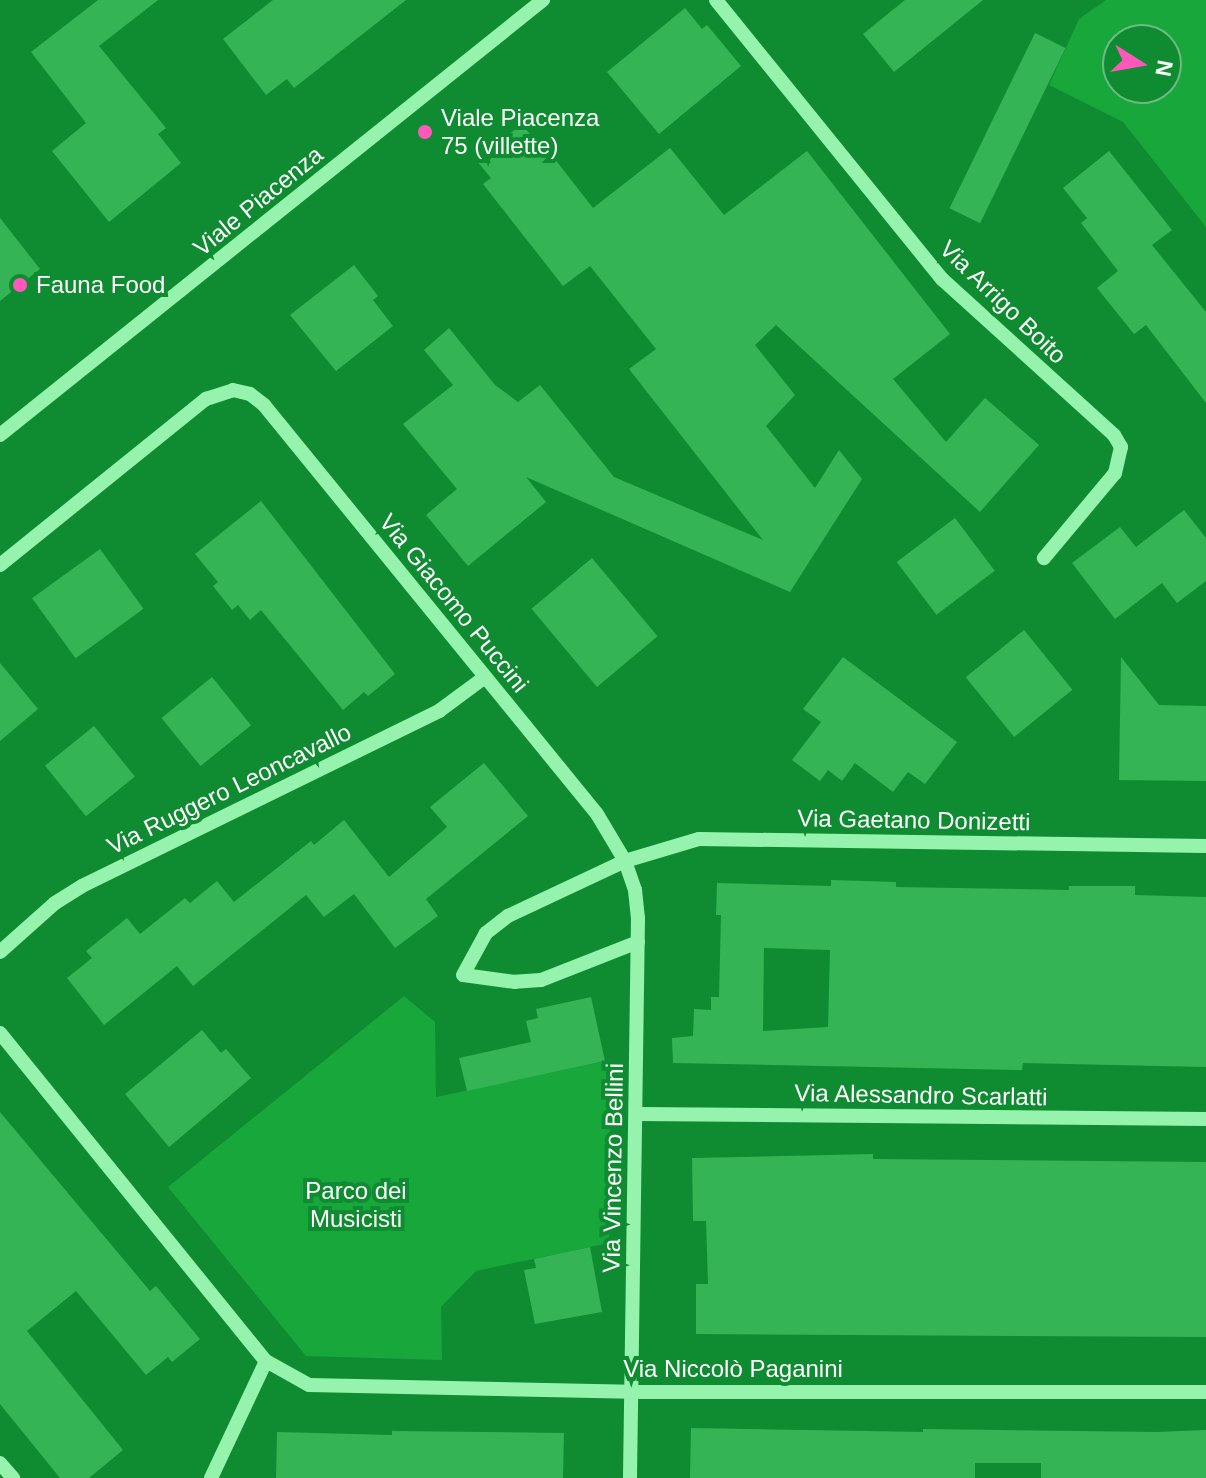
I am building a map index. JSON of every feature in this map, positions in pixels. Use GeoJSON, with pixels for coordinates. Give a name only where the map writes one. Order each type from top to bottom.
{"type":"FeatureCollection","features":[{"type":"Feature","properties":{"kind":"street","name":"Viale Piacenza"},"geometry":{"type":"LineString","coordinates":[[0,435],[543,0]]}},
{"type":"Feature","properties":{"kind":"street","name":"Via Arrigo Boito"},"geometry":{"type":"LineString","coordinates":[[716,0],[942,279],[1114,435],[1121,447],[1115,473],[1044,558]]}},
{"type":"Feature","properties":{"kind":"street","name":"Via Giacomo Puccini"},"geometry":{"type":"LineString","coordinates":[[0,565],[206,399],[233,390],[250,394],[264,405],[597,814],[625,861]]}},
{"type":"Feature","properties":{"kind":"street","name":"Via Ruggero Leoncavallo"},"geometry":{"type":"LineString","coordinates":[[0,952],[55,903],[82,886],[439,711],[485,677]]}},
{"type":"Feature","properties":{"kind":"street","name":"Via Gaetano Donizetti"},"geometry":{"type":"LineString","coordinates":[[638,942],[541,980],[515,982],[463,975],[486,933],[508,916],[625,861],[699,839],[1206,846]]}},
{"type":"Feature","properties":{"kind":"street","name":"Via Vincenzo Bellini"},"geometry":{"type":"LineString","coordinates":[[625,861],[635,890],[638,942],[630,1478]]}},
{"type":"Feature","properties":{"kind":"street"},"geometry":{"type":"LineString","coordinates":[[0,1033],[266,1361],[211,1478]]}},
{"type":"Feature","properties":{"kind":"street","name":"Via Alessandro Scarlatti"},"geometry":{"type":"LineString","coordinates":[[636,1114],[1206,1119]]}},
{"type":"Feature","properties":{"kind":"street","name":"Via Niccolò Paganini"},"geometry":{"type":"LineString","coordinates":[[266,1361],[309,1385],[631,1392],[1206,1392]]}},
{"type":"Feature","properties":{"kind":"street"},"geometry":{"type":"LineString","coordinates":[[0,1463],[13,1478]]}},
{"type":"Feature","properties":{"kind":"green space"},"geometry":{"type":"Polygon","coordinates":[[[1106,0],[1206,0],[1206,227],[1123,122],[1049,85],[1079,19],[1106,0]]]}},
{"type":"Feature","properties":{"kind":"green space","name":"Parco dei Musicisti"},"geometry":{"type":"Polygon","coordinates":[[[404,996],[435,1022],[436,1097],[611,1060],[609,1243],[476,1271],[441,1307],[442,1360],[306,1356],[168,1187],[404,996]]]}},
{"type":"Feature","properties":{"kind":"building"},"geometry":{"type":"Polygon","coordinates":[[[98,0],[158,0],[99,46],[166,128],[158,134],[181,163],[109,222],[52,151],[86,123],[31,52],[98,0]]]}},
{"type":"Feature","properties":{"kind":"building"},"geometry":{"type":"Polygon","coordinates":[[[273,0],[406,0],[294,88],[287,79],[266,95],[223,39],[273,0]]]}},
{"type":"Feature","properties":{"kind":"building"},"geometry":{"type":"Polygon","coordinates":[[[905,0],[983,0],[894,72],[863,34],[905,0]]]}},
{"type":"Feature","properties":{"kind":"building"},"geometry":{"type":"Polygon","coordinates":[[[685,8],[702,29],[707,25],[741,66],[659,134],[607,72],[685,8]]]}},
{"type":"Feature","properties":{"kind":"building"},"geometry":{"type":"Polygon","coordinates":[[[1035,33],[1066,48],[980,223],[950,208],[1035,33]]]}},
{"type":"Feature","properties":{"kind":"building"},"geometry":{"type":"Polygon","coordinates":[[[522,124],[536,142],[540,140],[593,208],[670,148],[724,215],[807,151],[950,334],[893,379],[946,442],[985,398],[1039,445],[980,512],[776,325],[755,345],[795,395],[766,426],[815,488],[839,450],[862,479],[790,592],[526,477],[546,502],[468,566],[426,515],[457,489],[403,424],[453,385],[424,350],[449,328],[495,385],[518,402],[540,385],[614,477],[763,540],[629,369],[656,349],[590,266],[563,286],[483,184],[491,178],[476,160],[522,124]]]}},
{"type":"Feature","properties":{"kind":"building"},"geometry":{"type":"Polygon","coordinates":[[[1109,151],[1172,230],[1152,245],[1206,312],[1206,403],[1146,325],[1134,334],[1097,288],[1118,271],[1081,223],[1087,218],[1063,188],[1109,151]]]}},
{"type":"Feature","properties":{"kind":"building"},"geometry":{"type":"Polygon","coordinates":[[[0,218],[40,269],[0,301],[0,218]]]}},
{"type":"Feature","properties":{"kind":"building"},"geometry":{"type":"Polygon","coordinates":[[[354,265],[378,296],[373,300],[393,326],[336,371],[290,315],[354,265]]]}},
{"type":"Feature","properties":{"kind":"building"},"geometry":{"type":"Polygon","coordinates":[[[261,501],[395,674],[368,696],[364,692],[343,710],[261,610],[250,620],[238,605],[232,610],[213,586],[218,582],[195,554],[261,501]]]}},
{"type":"Feature","properties":{"kind":"building"},"geometry":{"type":"Polygon","coordinates":[[[1184,510],[1206,538],[1206,581],[1177,603],[1162,583],[1115,619],[1072,563],[1120,527],[1136,547],[1184,510]]]}},
{"type":"Feature","properties":{"kind":"building"},"geometry":{"type":"Polygon","coordinates":[[[955,518],[995,571],[936,615],[897,562],[955,518]]]}},
{"type":"Feature","properties":{"kind":"building"},"geometry":{"type":"Polygon","coordinates":[[[100,549],[143,609],[76,658],[32,598],[100,549]]]}},
{"type":"Feature","properties":{"kind":"building"},"geometry":{"type":"Polygon","coordinates":[[[592,558],[658,636],[597,687],[531,609],[592,558]]]}},
{"type":"Feature","properties":{"kind":"building"},"geometry":{"type":"Polygon","coordinates":[[[1024,630],[1072,690],[1014,737],[966,677],[1024,630]]]}},
{"type":"Feature","properties":{"kind":"building"},"geometry":{"type":"Polygon","coordinates":[[[843,657],[957,742],[925,784],[908,772],[893,792],[855,763],[842,781],[828,770],[820,781],[792,760],[821,722],[803,709],[843,657]]]}},
{"type":"Feature","properties":{"kind":"building"},"geometry":{"type":"Polygon","coordinates":[[[1121,657],[1159,705],[1206,706],[1206,781],[1119,780],[1121,657]]]}},
{"type":"Feature","properties":{"kind":"building"},"geometry":{"type":"Polygon","coordinates":[[[0,663],[38,709],[0,741],[0,663]]]}},
{"type":"Feature","properties":{"kind":"building"},"geometry":{"type":"Polygon","coordinates":[[[212,677],[251,725],[201,766],[161,718],[212,677]]]}},
{"type":"Feature","properties":{"kind":"building"},"geometry":{"type":"Polygon","coordinates":[[[94,726],[135,777],[86,816],[45,766],[94,726]]]}},
{"type":"Feature","properties":{"kind":"building"},"geometry":{"type":"Polygon","coordinates":[[[484,763],[528,816],[426,899],[438,916],[395,948],[354,894],[324,917],[306,895],[193,986],[177,966],[104,1025],[67,978],[92,958],[86,951],[127,918],[140,934],[185,898],[190,903],[217,881],[234,902],[311,841],[314,845],[344,820],[389,877],[447,827],[430,807],[484,763]]]}},
{"type":"Feature","properties":{"kind":"building"},"geometry":{"type":"Polygon","coordinates":[[[831,880],[896,882],[896,887],[1069,890],[1069,886],[1135,886],[1135,895],[1206,897],[1206,1067],[1023,1063],[1022,1070],[673,1063],[672,1038],[693,1036],[694,1009],[711,1010],[711,997],[719,997],[721,915],[716,915],[717,883],[831,886],[831,880]],[[764,948],[763,1031],[828,1027],[830,950],[764,948]]]}},
{"type":"Feature","properties":{"kind":"building"},"geometry":{"type":"Polygon","coordinates":[[[591,997],[605,1061],[467,1091],[459,1058],[531,1042],[526,1021],[538,1018],[536,1009],[591,997]]]}},
{"type":"Feature","properties":{"kind":"building"},"geometry":{"type":"Polygon","coordinates":[[[202,1030],[221,1053],[226,1049],[251,1078],[169,1147],[125,1094],[202,1030]]]}},
{"type":"Feature","properties":{"kind":"building"},"geometry":{"type":"Polygon","coordinates":[[[0,1112],[150,1291],[156,1286],[200,1339],[172,1362],[168,1357],[146,1375],[76,1291],[27,1331],[123,1450],[89,1478],[60,1478],[0,1404],[0,1112]]]}},
{"type":"Feature","properties":{"kind":"building"},"geometry":{"type":"Polygon","coordinates":[[[873,1154],[873,1159],[1206,1162],[1206,1337],[696,1334],[696,1284],[708,1284],[706,1221],[693,1221],[692,1158],[873,1154]]]}},
{"type":"Feature","properties":{"kind":"building"},"geometry":{"type":"Polygon","coordinates":[[[590,1247],[602,1312],[535,1324],[524,1270],[536,1268],[534,1259],[590,1247]]]}},
{"type":"Feature","properties":{"kind":"building"},"geometry":{"type":"Polygon","coordinates":[[[691,1428],[923,1432],[923,1429],[1206,1430],[1206,1478],[1041,1478],[1041,1463],[975,1463],[975,1478],[690,1478],[691,1428]]]}},
{"type":"Feature","properties":{"kind":"building"},"geometry":{"type":"Polygon","coordinates":[[[392,1431],[564,1433],[563,1478],[276,1478],[277,1432],[392,1435],[392,1431]]]}},
{"type":"Feature","properties":{"kind":"place","name":"Viale Piacenza 75 (villette)"},"geometry":{"type":"Point","coordinates":[425,132]}},
{"type":"Feature","properties":{"kind":"place","name":"Fauna Food"},"geometry":{"type":"Point","coordinates":[20,285]}}]}
